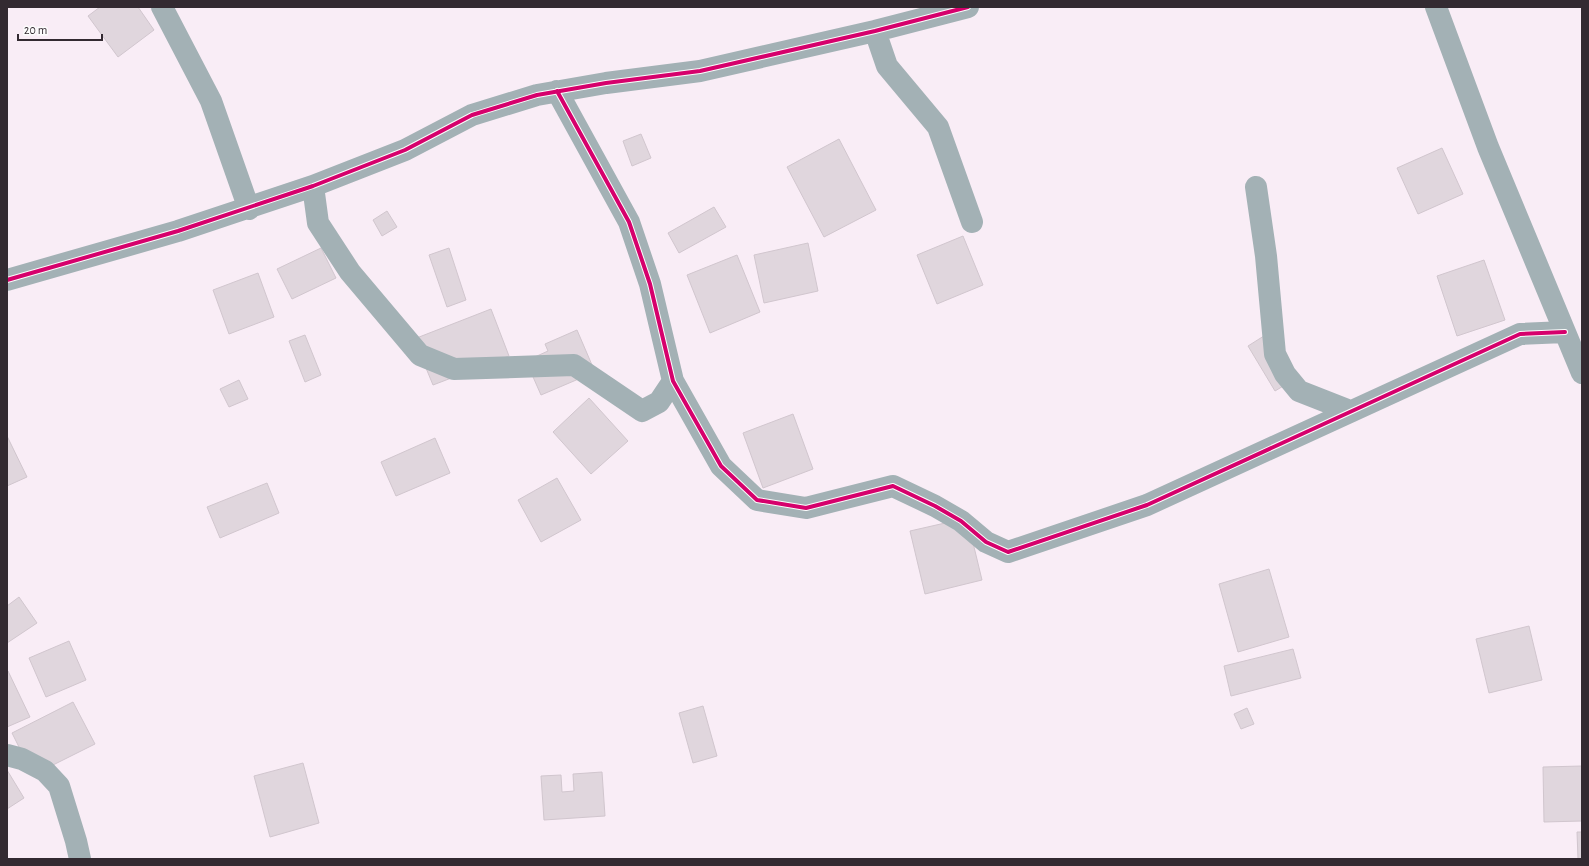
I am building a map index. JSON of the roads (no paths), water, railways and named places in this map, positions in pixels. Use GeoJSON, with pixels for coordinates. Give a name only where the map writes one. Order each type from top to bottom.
{"type":"FeatureCollection","features":[{"type":"Feature","properties":{"kind":"street"},"geometry":{"type":"LineString","coordinates":[[162,7],[211,100],[249,208]]}},
{"type":"Feature","properties":{"kind":"street"},"geometry":{"type":"LineString","coordinates":[[7,280],[178,231],[313,186],[405,150],[472,115],[537,95],[700,71],[874,31],[968,7]]}},
{"type":"Feature","properties":{"kind":"street"},"geometry":{"type":"LineString","coordinates":[[1436,7],[1488,147],[1582,373]]}},
{"type":"Feature","properties":{"kind":"street"},"geometry":{"type":"LineString","coordinates":[[874,31],[887,66],[938,127],[972,222]]}},
{"type":"Feature","properties":{"kind":"street"},"geometry":{"type":"LineString","coordinates":[[557,91],[629,222],[650,284],[673,381],[721,466],[757,500],[806,508],[893,486],[935,506],[961,521],[986,542],[1008,552],[1148,505],[1520,334],[1565,332]]}},
{"type":"Feature","properties":{"kind":"street"},"geometry":{"type":"LineString","coordinates":[[313,186],[318,223],[350,272],[420,355],[454,369],[574,365],[642,411],[658,402],[673,381]]}},
{"type":"Feature","properties":{"kind":"street"},"geometry":{"type":"LineString","coordinates":[[1256,187],[1266,256],[1275,354],[1285,374],[1300,391],[1350,411]]}},
{"type":"Feature","properties":{"kind":"street"},"geometry":{"type":"LineString","coordinates":[[7,755],[22,759],[45,771],[59,786],[80,859]]}}]}
